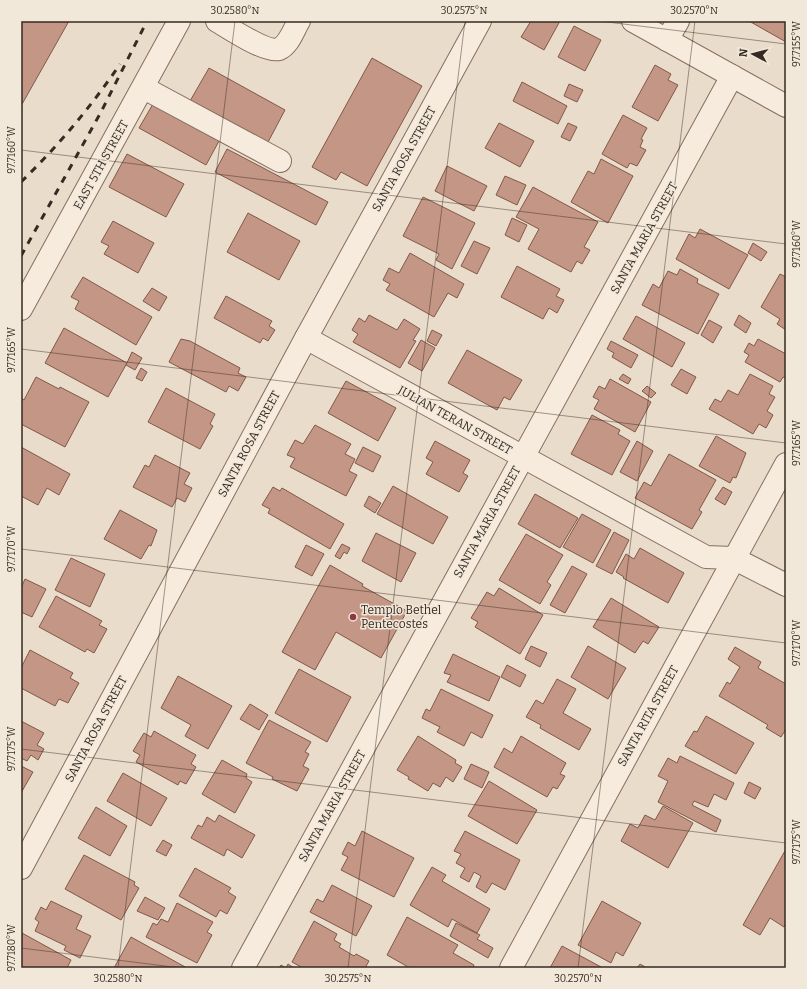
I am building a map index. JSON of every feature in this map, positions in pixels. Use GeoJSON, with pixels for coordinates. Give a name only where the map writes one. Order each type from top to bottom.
{"type":"FeatureCollection","features":[{"type":"Feature","properties":{"kind":"street","name":"EAST 5TH STREET"},"geometry":{"type":"LineString","coordinates":[[21,309],[144,88],[179,21]]}},
{"type":"Feature","properties":{"kind":"street"},"geometry":{"type":"LineString","coordinates":[[217,21],[268,49],[280,49],[288,42],[299,21]]}},
{"type":"Feature","properties":{"kind":"street","name":"SANTA ROSA STREET"},"geometry":{"type":"LineString","coordinates":[[21,868],[306,338],[480,21]]}},
{"type":"Feature","properties":{"kind":"street"},"geometry":{"type":"LineString","coordinates":[[633,21],[786,106]]}},
{"type":"Feature","properties":{"kind":"street"},"geometry":{"type":"LineString","coordinates":[[667,40],[678,21]]}},
{"type":"Feature","properties":{"kind":"street","name":"SANTA MARIA STREET"},"geometry":{"type":"LineString","coordinates":[[243,968],[732,76]]}},
{"type":"Feature","properties":{"kind":"street"},"geometry":{"type":"LineString","coordinates":[[144,88],[280,161]]}},
{"type":"Feature","properties":{"kind":"street","name":"JULIAN TERAN STREET"},"geometry":{"type":"LineString","coordinates":[[306,338],[706,557],[734,558]]}},
{"type":"Feature","properties":{"kind":"street","name":"SANTA RITA STREET"},"geometry":{"type":"LineString","coordinates":[[511,968],[786,464]]}},
{"type":"Feature","properties":{"kind":"street"},"geometry":{"type":"LineString","coordinates":[[734,558],[786,585]]}},
{"type":"Feature","properties":{"kind":"building"},"geometry":{"type":"Polygon","coordinates":[[[21,21],[69,21],[21,106],[21,21]]]}},
{"type":"Feature","properties":{"kind":"building"},"geometry":{"type":"Polygon","coordinates":[[[531,21],[560,21],[544,50],[521,37],[531,21]]]}},
{"type":"Feature","properties":{"kind":"building"},"geometry":{"type":"Polygon","coordinates":[[[749,21],[786,21],[786,42],[749,21]]]}},
{"type":"Feature","properties":{"kind":"building"},"geometry":{"type":"Polygon","coordinates":[[[574,26],[601,40],[585,71],[558,57],[574,26]]]}},
{"type":"Feature","properties":{"kind":"building"},"geometry":{"type":"Polygon","coordinates":[[[372,58],[422,86],[367,186],[341,172],[336,180],[312,167],[372,58]]]}},
{"type":"Feature","properties":{"kind":"building"},"geometry":{"type":"Polygon","coordinates":[[[655,65],[671,74],[668,80],[678,85],[658,121],[632,107],[655,65]]]}},
{"type":"Feature","properties":{"kind":"building"},"geometry":{"type":"Polygon","coordinates":[[[209,68],[285,110],[267,144],[190,101],[209,68]]]}},
{"type":"Feature","properties":{"kind":"building"},"geometry":{"type":"Polygon","coordinates":[[[522,82],[567,106],[558,124],[513,101],[522,82]]]}},
{"type":"Feature","properties":{"kind":"building"},"geometry":{"type":"Polygon","coordinates":[[[569,84],[583,90],[577,102],[564,96],[569,84]]]}},
{"type":"Feature","properties":{"kind":"building"},"geometry":{"type":"Polygon","coordinates":[[[153,104],[219,141],[206,165],[139,128],[153,104]]]}},
{"type":"Feature","properties":{"kind":"building"},"geometry":{"type":"Polygon","coordinates":[[[623,115],[647,128],[641,139],[643,140],[640,147],[646,150],[637,166],[630,163],[627,168],[602,154],[623,115]]]}},
{"type":"Feature","properties":{"kind":"building"},"geometry":{"type":"Polygon","coordinates":[[[499,123],[534,141],[520,167],[485,148],[499,123]]]}},
{"type":"Feature","properties":{"kind":"building"},"geometry":{"type":"Polygon","coordinates":[[[568,123],[577,127],[570,141],[561,137],[568,123]]]}},
{"type":"Feature","properties":{"kind":"building"},"geometry":{"type":"Polygon","coordinates":[[[227,149],[328,202],[316,225],[215,172],[227,149]]]}},
{"type":"Feature","properties":{"kind":"building"},"geometry":{"type":"Polygon","coordinates":[[[127,154],[184,184],[166,217],[109,187],[127,154]]]}},
{"type":"Feature","properties":{"kind":"building"},"geometry":{"type":"Polygon","coordinates":[[[601,159],[633,176],[608,223],[571,202],[588,171],[594,174],[601,159]]]}},
{"type":"Feature","properties":{"kind":"building"},"geometry":{"type":"Polygon","coordinates":[[[447,166],[487,186],[474,211],[435,191],[447,166]]]}},
{"type":"Feature","properties":{"kind":"building"},"geometry":{"type":"Polygon","coordinates":[[[505,176],[526,185],[517,205],[496,195],[505,176]]]}},
{"type":"Feature","properties":{"kind":"building"},"geometry":{"type":"Polygon","coordinates":[[[533,187],[598,222],[584,247],[590,250],[582,264],[577,261],[571,272],[528,249],[539,229],[516,217],[533,187]]]}},
{"type":"Feature","properties":{"kind":"building"},"geometry":{"type":"Polygon","coordinates":[[[423,197],[475,223],[452,269],[436,260],[439,254],[403,236],[423,197]]]}},
{"type":"Feature","properties":{"kind":"building"},"geometry":{"type":"Polygon","coordinates":[[[248,213],[300,241],[279,280],[227,252],[248,213]]]}},
{"type":"Feature","properties":{"kind":"building"},"geometry":{"type":"Polygon","coordinates":[[[512,218],[527,225],[519,242],[505,235],[512,218]]]}},
{"type":"Feature","properties":{"kind":"building"},"geometry":{"type":"Polygon","coordinates":[[[113,221],[154,243],[138,273],[104,254],[109,246],[101,242],[113,221]]]}},
{"type":"Feature","properties":{"kind":"building"},"geometry":{"type":"Polygon","coordinates":[[[700,229],[748,255],[729,289],[676,259],[689,234],[695,238],[700,229]]]}},
{"type":"Feature","properties":{"kind":"building"},"geometry":{"type":"Polygon","coordinates":[[[474,241],[490,248],[477,274],[461,266],[474,241]]]}},
{"type":"Feature","properties":{"kind":"building"},"geometry":{"type":"Polygon","coordinates":[[[753,243],[767,252],[761,261],[748,253],[753,243]]]}},
{"type":"Feature","properties":{"kind":"building"},"geometry":{"type":"Polygon","coordinates":[[[410,253],[464,284],[457,298],[448,293],[434,317],[386,290],[390,284],[383,280],[389,268],[399,273],[410,253]]]}},
{"type":"Feature","properties":{"kind":"building"},"geometry":{"type":"Polygon","coordinates":[[[517,266],[560,289],[556,296],[564,300],[557,313],[549,308],[543,319],[501,297],[517,266]]]}},
{"type":"Feature","properties":{"kind":"building"},"geometry":{"type":"Polygon","coordinates":[[[680,269],[698,279],[697,283],[719,294],[698,334],[642,305],[653,284],[659,288],[668,271],[677,275],[680,269]]]}},
{"type":"Feature","properties":{"kind":"building"},"geometry":{"type":"Polygon","coordinates":[[[780,274],[786,277],[786,330],[777,324],[780,319],[761,307],[780,274]]]}},
{"type":"Feature","properties":{"kind":"building"},"geometry":{"type":"Polygon","coordinates":[[[83,277],[152,317],[136,345],[75,309],[79,301],[71,297],[83,277]]]}},
{"type":"Feature","properties":{"kind":"building"},"geometry":{"type":"Polygon","coordinates":[[[152,288],[167,297],[159,311],[143,301],[152,288]]]}},
{"type":"Feature","properties":{"kind":"building"},"geometry":{"type":"Polygon","coordinates":[[[226,296],[272,321],[269,326],[275,330],[268,341],[263,338],[260,343],[214,318],[226,296]]]}},
{"type":"Feature","properties":{"kind":"building"},"geometry":{"type":"Polygon","coordinates":[[[369,315],[397,330],[404,319],[420,329],[413,340],[416,341],[400,368],[353,342],[358,334],[352,330],[359,318],[365,322],[369,315]]]}},
{"type":"Feature","properties":{"kind":"building"},"geometry":{"type":"Polygon","coordinates":[[[739,315],[751,323],[746,333],[734,325],[739,315]]]}},
{"type":"Feature","properties":{"kind":"building"},"geometry":{"type":"Polygon","coordinates":[[[636,316],[685,343],[672,367],[623,339],[636,316]]]}},
{"type":"Feature","properties":{"kind":"building"},"geometry":{"type":"Polygon","coordinates":[[[709,320],[722,327],[713,343],[701,335],[709,320]]]}},
{"type":"Feature","properties":{"kind":"building"},"geometry":{"type":"Polygon","coordinates":[[[64,328],[127,363],[108,397],[45,363],[64,328]]]}},
{"type":"Feature","properties":{"kind":"building"},"geometry":{"type":"Polygon","coordinates":[[[432,330],[442,335],[436,346],[427,341],[432,330]]]}},
{"type":"Feature","properties":{"kind":"building"},"geometry":{"type":"Polygon","coordinates":[[[181,339],[190,341],[240,368],[238,373],[246,377],[238,391],[229,386],[226,392],[169,362],[181,339]]]}},
{"type":"Feature","properties":{"kind":"building"},"geometry":{"type":"Polygon","coordinates":[[[758,339],[786,354],[786,379],[783,377],[780,382],[745,362],[749,355],[744,352],[749,343],[754,346],[758,339]]]}},
{"type":"Feature","properties":{"kind":"building"},"geometry":{"type":"Polygon","coordinates":[[[421,340],[435,348],[422,371],[408,363],[421,340]]]}},
{"type":"Feature","properties":{"kind":"building"},"geometry":{"type":"Polygon","coordinates":[[[611,341],[638,355],[631,368],[612,357],[614,353],[607,349],[611,341]]]}},
{"type":"Feature","properties":{"kind":"building"},"geometry":{"type":"Polygon","coordinates":[[[467,350],[522,380],[510,400],[504,397],[497,410],[448,383],[467,350]]]}},
{"type":"Feature","properties":{"kind":"building"},"geometry":{"type":"Polygon","coordinates":[[[132,352],[142,358],[135,370],[126,365],[132,352]]]}},
{"type":"Feature","properties":{"kind":"building"},"geometry":{"type":"Polygon","coordinates":[[[141,368],[147,372],[142,381],[136,378],[141,368]]]}},
{"type":"Feature","properties":{"kind":"building"},"geometry":{"type":"Polygon","coordinates":[[[681,369],[696,377],[687,394],[671,385],[681,369]]]}},
{"type":"Feature","properties":{"kind":"building"},"geometry":{"type":"Polygon","coordinates":[[[623,374],[631,379],[628,384],[619,379],[623,374]]]}},
{"type":"Feature","properties":{"kind":"building"},"geometry":{"type":"Polygon","coordinates":[[[750,374],[773,386],[769,394],[775,397],[767,411],[773,415],[766,428],[759,424],[753,434],[709,409],[715,399],[721,402],[728,390],[738,395],[750,374]]]}},
{"type":"Feature","properties":{"kind":"building"},"geometry":{"type":"Polygon","coordinates":[[[36,377],[89,402],[65,447],[21,424],[21,398],[24,400],[36,377]]]}},
{"type":"Feature","properties":{"kind":"building"},"geometry":{"type":"Polygon","coordinates":[[[610,379],[651,402],[635,432],[594,409],[599,400],[593,397],[599,386],[605,389],[610,379]]]}},
{"type":"Feature","properties":{"kind":"building"},"geometry":{"type":"Polygon","coordinates":[[[346,381],[396,408],[378,441],[328,413],[346,381]]]}},
{"type":"Feature","properties":{"kind":"building"},"geometry":{"type":"Polygon","coordinates":[[[647,386],[656,393],[651,398],[642,391],[647,386]]]}},
{"type":"Feature","properties":{"kind":"building"},"geometry":{"type":"Polygon","coordinates":[[[166,388],[215,414],[210,424],[213,426],[200,449],[148,422],[166,388]]]}},
{"type":"Feature","properties":{"kind":"building"},"geometry":{"type":"Polygon","coordinates":[[[592,415],[620,430],[618,434],[630,441],[612,475],[571,454],[592,415]]]}},
{"type":"Feature","properties":{"kind":"building"},"geometry":{"type":"Polygon","coordinates":[[[315,425],[351,444],[345,454],[355,459],[349,471],[357,475],[346,496],[290,467],[295,458],[287,455],[295,440],[303,444],[315,425]]]}},
{"type":"Feature","properties":{"kind":"building"},"geometry":{"type":"Polygon","coordinates":[[[716,436],[746,453],[736,478],[733,477],[730,483],[699,466],[716,436]]]}},
{"type":"Feature","properties":{"kind":"building"},"geometry":{"type":"Polygon","coordinates":[[[435,441],[470,460],[463,473],[468,476],[459,492],[426,474],[433,462],[426,458],[435,441]]]}},
{"type":"Feature","properties":{"kind":"building"},"geometry":{"type":"Polygon","coordinates":[[[637,441],[653,451],[637,481],[620,472],[637,441]]]}},
{"type":"Feature","properties":{"kind":"building"},"geometry":{"type":"Polygon","coordinates":[[[21,447],[70,474],[59,495],[47,488],[38,505],[21,496],[21,447]]]}},
{"type":"Feature","properties":{"kind":"building"},"geometry":{"type":"Polygon","coordinates":[[[363,447],[381,456],[373,472],[355,463],[363,447]]]}},
{"type":"Feature","properties":{"kind":"building"},"geometry":{"type":"Polygon","coordinates":[[[669,454],[716,480],[699,510],[702,512],[692,529],[635,498],[644,482],[651,486],[669,454]]]}},
{"type":"Feature","properties":{"kind":"building"},"geometry":{"type":"Polygon","coordinates":[[[155,455],[190,473],[184,484],[192,488],[185,502],[177,498],[172,507],[133,487],[145,465],[149,467],[155,455]]]}},
{"type":"Feature","properties":{"kind":"building"},"geometry":{"type":"Polygon","coordinates":[[[393,486],[448,517],[433,544],[377,514],[393,486]]]}},
{"type":"Feature","properties":{"kind":"building"},"geometry":{"type":"Polygon","coordinates":[[[273,487],[280,491],[282,488],[344,524],[330,549],[268,513],[270,509],[262,505],[273,487]]]}},
{"type":"Feature","properties":{"kind":"building"},"geometry":{"type":"Polygon","coordinates":[[[723,487],[732,492],[725,505],[715,499],[723,487]]]}},
{"type":"Feature","properties":{"kind":"building"},"geometry":{"type":"Polygon","coordinates":[[[535,494],[578,518],[560,548],[518,524],[535,494]]]}},
{"type":"Feature","properties":{"kind":"building"},"geometry":{"type":"Polygon","coordinates":[[[369,496],[381,503],[375,513],[364,506],[369,496]]]}},
{"type":"Feature","properties":{"kind":"building"},"geometry":{"type":"Polygon","coordinates":[[[120,510],[157,530],[151,546],[149,545],[141,559],[104,539],[120,510]]]}},
{"type":"Feature","properties":{"kind":"building"},"geometry":{"type":"Polygon","coordinates":[[[582,514],[611,530],[593,563],[563,547],[582,514]]]}},
{"type":"Feature","properties":{"kind":"building"},"geometry":{"type":"Polygon","coordinates":[[[614,532],[629,540],[612,574],[596,566],[614,532]]]}},
{"type":"Feature","properties":{"kind":"building"},"geometry":{"type":"Polygon","coordinates":[[[376,533],[416,553],[401,582],[362,561],[376,533]]]}},
{"type":"Feature","properties":{"kind":"building"},"geometry":{"type":"Polygon","coordinates":[[[526,534],[563,555],[547,582],[551,585],[540,604],[499,580],[526,534]]]}},
{"type":"Feature","properties":{"kind":"building"},"geometry":{"type":"Polygon","coordinates":[[[342,544],[350,548],[347,554],[344,552],[340,559],[335,556],[342,544]]]}},
{"type":"Feature","properties":{"kind":"building"},"geometry":{"type":"Polygon","coordinates":[[[306,545],[324,554],[312,576],[295,567],[306,545]]]}},
{"type":"Feature","properties":{"kind":"building"},"geometry":{"type":"Polygon","coordinates":[[[640,548],[684,573],[668,603],[623,578],[624,577],[616,572],[626,554],[634,559],[640,548]]]}},
{"type":"Feature","properties":{"kind":"building"},"geometry":{"type":"Polygon","coordinates":[[[71,558],[105,574],[90,607],[55,590],[71,558]]]}},
{"type":"Feature","properties":{"kind":"building","name":"Templo Bethel Pentecostes"},"geometry":{"type":"Polygon","coordinates":[[[330,565],[363,584],[362,586],[407,611],[381,658],[336,632],[315,670],[282,652],[330,565]]]}},
{"type":"Feature","properties":{"kind":"building"},"geometry":{"type":"Polygon","coordinates":[[[572,566],[587,574],[565,613],[550,605],[572,566]]]}},
{"type":"Feature","properties":{"kind":"building"},"geometry":{"type":"Polygon","coordinates":[[[25,579],[46,589],[32,617],[21,612],[21,588],[25,579]]]}},
{"type":"Feature","properties":{"kind":"building"},"geometry":{"type":"Polygon","coordinates":[[[499,588],[543,615],[520,654],[475,627],[478,622],[471,618],[487,592],[494,596],[499,588]]]}},
{"type":"Feature","properties":{"kind":"building"},"geometry":{"type":"Polygon","coordinates":[[[56,596],[102,621],[99,625],[107,629],[94,653],[87,649],[85,652],[39,627],[56,596]]]}},
{"type":"Feature","properties":{"kind":"building"},"geometry":{"type":"Polygon","coordinates":[[[611,598],[659,627],[648,644],[643,641],[635,653],[593,627],[611,598]]]}},
{"type":"Feature","properties":{"kind":"building"},"geometry":{"type":"Polygon","coordinates":[[[531,646],[547,653],[540,667],[525,659],[531,646]]]}},
{"type":"Feature","properties":{"kind":"building"},"geometry":{"type":"Polygon","coordinates":[[[588,646],[626,668],[608,699],[571,677],[588,646]]]}},
{"type":"Feature","properties":{"kind":"building"},"geometry":{"type":"Polygon","coordinates":[[[735,647],[761,662],[758,668],[786,684],[786,729],[781,737],[766,728],[768,725],[719,696],[727,682],[730,684],[740,667],[728,659],[735,647]]]}},
{"type":"Feature","properties":{"kind":"building"},"geometry":{"type":"Polygon","coordinates":[[[30,650],[73,673],[70,678],[79,683],[68,703],[59,699],[55,706],[21,688],[21,668],[30,650]]]}},
{"type":"Feature","properties":{"kind":"building"},"geometry":{"type":"Polygon","coordinates":[[[453,654],[500,677],[489,701],[447,682],[451,675],[444,673],[453,654]]]}},
{"type":"Feature","properties":{"kind":"building"},"geometry":{"type":"Polygon","coordinates":[[[507,665],[526,675],[520,687],[501,677],[507,665]]]}},
{"type":"Feature","properties":{"kind":"building"},"geometry":{"type":"Polygon","coordinates":[[[299,669],[351,697],[327,742],[275,713],[299,669]]]}},
{"type":"Feature","properties":{"kind":"building"},"geometry":{"type":"Polygon","coordinates":[[[178,676],[232,706],[208,749],[185,736],[191,725],[161,708],[178,676]]]}},
{"type":"Feature","properties":{"kind":"building"},"geometry":{"type":"Polygon","coordinates":[[[557,679],[576,689],[563,713],[591,729],[579,750],[540,728],[541,725],[526,717],[536,700],[543,704],[557,679]]]}},
{"type":"Feature","properties":{"kind":"building"},"geometry":{"type":"Polygon","coordinates":[[[441,689],[493,715],[482,738],[471,732],[464,746],[437,732],[440,727],[422,718],[426,709],[430,711],[441,689]]]}},
{"type":"Feature","properties":{"kind":"building"},"geometry":{"type":"Polygon","coordinates":[[[250,704],[268,715],[259,730],[240,719],[250,704]]]}},
{"type":"Feature","properties":{"kind":"building"},"geometry":{"type":"Polygon","coordinates":[[[706,716],[754,743],[736,774],[685,746],[694,731],[697,732],[706,716]]]}},
{"type":"Feature","properties":{"kind":"building"},"geometry":{"type":"Polygon","coordinates":[[[269,720],[311,742],[305,752],[309,754],[303,766],[309,769],[297,791],[272,779],[273,777],[246,763],[269,720]]]}},
{"type":"Feature","properties":{"kind":"building"},"geometry":{"type":"Polygon","coordinates":[[[21,721],[44,733],[37,745],[44,749],[38,760],[31,755],[27,761],[21,758],[21,721]]]}},
{"type":"Feature","properties":{"kind":"building"},"geometry":{"type":"Polygon","coordinates":[[[154,731],[196,755],[191,764],[196,767],[186,784],[180,781],[178,785],[136,762],[140,755],[133,751],[144,733],[151,737],[154,731]]]}},
{"type":"Feature","properties":{"kind":"building"},"geometry":{"type":"Polygon","coordinates":[[[418,736],[456,760],[455,763],[462,767],[453,782],[446,777],[440,787],[433,783],[428,791],[408,779],[409,777],[397,770],[418,736]]]}},
{"type":"Feature","properties":{"kind":"building"},"geometry":{"type":"Polygon","coordinates":[[[521,736],[566,763],[560,774],[565,776],[557,789],[553,787],[547,797],[494,767],[504,748],[512,753],[521,736]]]}},
{"type":"Feature","properties":{"kind":"building"},"geometry":{"type":"Polygon","coordinates":[[[680,756],[734,783],[726,800],[714,794],[708,807],[694,801],[692,805],[721,820],[716,832],[658,802],[668,781],[658,776],[668,758],[677,763],[680,756]]]}},
{"type":"Feature","properties":{"kind":"building"},"geometry":{"type":"Polygon","coordinates":[[[222,760],[247,774],[246,778],[252,782],[235,813],[202,794],[222,760]]]}},
{"type":"Feature","properties":{"kind":"building"},"geometry":{"type":"Polygon","coordinates":[[[471,764],[489,772],[482,788],[464,779],[471,764]]]}},
{"type":"Feature","properties":{"kind":"building"},"geometry":{"type":"Polygon","coordinates":[[[21,766],[33,772],[21,793],[21,766]]]}},
{"type":"Feature","properties":{"kind":"building"},"geometry":{"type":"Polygon","coordinates":[[[123,773],[167,798],[151,826],[107,801],[123,773]]]}},
{"type":"Feature","properties":{"kind":"building"},"geometry":{"type":"Polygon","coordinates":[[[489,781],[537,810],[517,844],[468,816],[489,781]]]}},
{"type":"Feature","properties":{"kind":"building"},"geometry":{"type":"Polygon","coordinates":[[[749,782],[761,788],[755,799],[744,793],[749,782]]]}},
{"type":"Feature","properties":{"kind":"building"},"geometry":{"type":"Polygon","coordinates":[[[663,806],[693,823],[668,868],[621,841],[630,824],[638,828],[645,815],[655,820],[663,806]]]}},
{"type":"Feature","properties":{"kind":"building"},"geometry":{"type":"Polygon","coordinates":[[[96,807],[127,826],[110,856],[78,838],[96,807]]]}},
{"type":"Feature","properties":{"kind":"building"},"geometry":{"type":"Polygon","coordinates":[[[219,815],[255,835],[242,858],[227,849],[224,856],[191,838],[198,825],[202,827],[207,817],[215,822],[219,815]]]}},
{"type":"Feature","properties":{"kind":"building"},"geometry":{"type":"Polygon","coordinates":[[[362,831],[414,858],[394,897],[341,870],[348,857],[342,854],[348,842],[355,846],[362,831]]]}},
{"type":"Feature","properties":{"kind":"building"},"geometry":{"type":"Polygon","coordinates":[[[465,831],[520,860],[505,890],[492,883],[486,893],[476,887],[481,876],[474,872],[469,882],[460,877],[465,868],[456,863],[461,854],[454,851],[465,831]]]}},
{"type":"Feature","properties":{"kind":"building"},"geometry":{"type":"Polygon","coordinates":[[[163,840],[172,845],[166,856],[156,851],[163,840]]]}},
{"type":"Feature","properties":{"kind":"building"},"geometry":{"type":"Polygon","coordinates":[[[786,849],[786,923],[784,927],[770,918],[760,935],[743,925],[786,849]]]}},
{"type":"Feature","properties":{"kind":"building"},"geometry":{"type":"Polygon","coordinates":[[[84,855],[135,882],[134,885],[139,888],[121,920],[65,889],[84,855]]]}},
{"type":"Feature","properties":{"kind":"building"},"geometry":{"type":"Polygon","coordinates":[[[432,867],[446,875],[442,881],[490,909],[477,933],[452,919],[448,927],[410,905],[432,867]]]}},
{"type":"Feature","properties":{"kind":"building"},"geometry":{"type":"Polygon","coordinates":[[[195,868],[231,888],[228,892],[236,897],[227,914],[220,910],[216,917],[179,896],[195,868]]]}},
{"type":"Feature","properties":{"kind":"building"},"geometry":{"type":"Polygon","coordinates":[[[332,885],[372,906],[356,936],[310,912],[317,899],[323,902],[332,885]]]}},
{"type":"Feature","properties":{"kind":"building"},"geometry":{"type":"Polygon","coordinates":[[[145,897],[165,908],[158,920],[137,911],[145,897]]]}},
{"type":"Feature","properties":{"kind":"building"},"geometry":{"type":"Polygon","coordinates":[[[51,901],[82,916],[76,929],[91,936],[80,958],[64,950],[66,946],[35,931],[39,922],[35,919],[41,907],[46,910],[51,901]]]}},
{"type":"Feature","properties":{"kind":"building"},"geometry":{"type":"Polygon","coordinates":[[[602,901],[641,923],[623,956],[616,952],[611,963],[578,945],[602,901]]]}},
{"type":"Feature","properties":{"kind":"building"},"geometry":{"type":"Polygon","coordinates":[[[177,903],[213,922],[207,932],[212,935],[197,963],[146,937],[153,923],[157,925],[161,919],[168,922],[177,903]]]}},
{"type":"Feature","properties":{"kind":"building"},"geometry":{"type":"Polygon","coordinates":[[[407,917],[458,945],[453,953],[474,965],[473,968],[410,968],[387,955],[407,917]]]}},
{"type":"Feature","properties":{"kind":"building"},"geometry":{"type":"Polygon","coordinates":[[[314,921],[337,934],[334,940],[341,944],[339,947],[354,956],[356,954],[369,961],[365,968],[303,968],[292,962],[314,921]]]}},
{"type":"Feature","properties":{"kind":"building"},"geometry":{"type":"Polygon","coordinates":[[[456,923],[480,935],[477,939],[493,948],[488,958],[450,936],[456,923]]]}},
{"type":"Feature","properties":{"kind":"building"},"geometry":{"type":"Polygon","coordinates":[[[22,933],[71,960],[67,968],[21,968],[22,933]]]}},
{"type":"Feature","properties":{"kind":"building"},"geometry":{"type":"Polygon","coordinates":[[[131,937],[187,968],[114,968],[131,937]]]}},
{"type":"Feature","properties":{"kind":"building"},"geometry":{"type":"Polygon","coordinates":[[[562,946],[603,968],[550,968],[562,946]]]}},
{"type":"Feature","properties":{"kind":"building"},"geometry":{"type":"Polygon","coordinates":[[[288,964],[294,968],[286,968],[288,964]]]}},
{"type":"Feature","properties":{"kind":"building"},"geometry":{"type":"Polygon","coordinates":[[[640,964],[647,968],[637,968],[640,964]]]}},
{"type":"Feature","properties":{"kind":"building"},"geometry":{"type":"Polygon","coordinates":[[[281,965],[286,968],[279,968],[281,965]]]}},
{"type":"Feature","properties":{"kind":"railway"},"geometry":{"type":"LineString","coordinates":[[21,256],[101,112],[147,21]]}},
{"type":"Feature","properties":{"kind":"railway"},"geometry":{"type":"LineString","coordinates":[[21,182],[74,126],[98,96],[120,64]]}},
{"type":"Feature","properties":{"kind":"place","name":"Templo Bethel Pentecostes"},"geometry":{"type":"Point","coordinates":[353,617]}}]}
